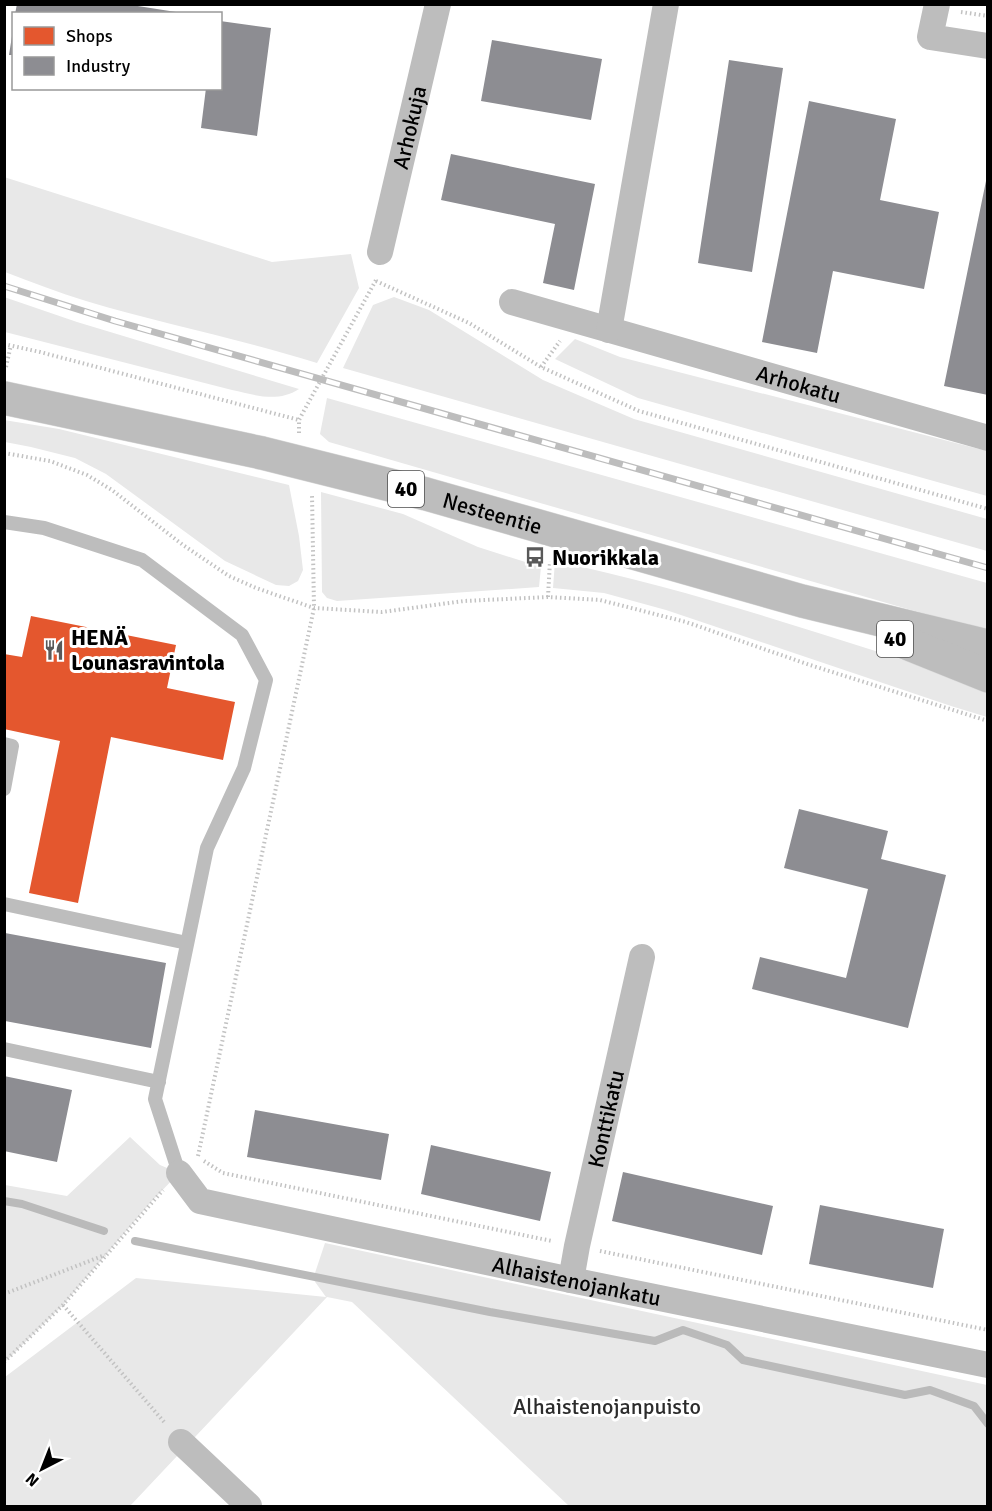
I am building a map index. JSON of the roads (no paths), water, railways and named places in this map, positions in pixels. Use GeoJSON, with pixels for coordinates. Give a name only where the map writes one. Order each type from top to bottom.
{"type":"FeatureCollection","features":[{"type":"Feature","properties":{"kind":"main road","name":"Nesteentie"},"geometry":{"type":"LineString","coordinates":[[5,383],[262,453],[404,488],[802,601],[987,646]]}},
{"type":"Feature","properties":{"kind":"main road","name":"Nesteentie"},"geometry":{"type":"LineString","coordinates":[[802,601],[987,676]]}},
{"type":"Feature","properties":{"kind":"street","name":"Arhokuja"},"geometry":{"type":"LineString","coordinates":[[380,252],[438,4]]}},
{"type":"Feature","properties":{"kind":"street"},"geometry":{"type":"LineString","coordinates":[[609,330],[666,4]]}},
{"type":"Feature","properties":{"kind":"street"},"geometry":{"type":"LineString","coordinates":[[937,4],[930,37],[987,46]]}},
{"type":"Feature","properties":{"kind":"street","name":"Arhokatu"},"geometry":{"type":"LineString","coordinates":[[512,302],[987,438]]}},
{"type":"Feature","properties":{"kind":"street","name":"Konttikatu"},"geometry":{"type":"LineString","coordinates":[[571,1280],[642,957]]}},
{"type":"Feature","properties":{"kind":"street","name":"Alhaistenojankatu"},"geometry":{"type":"LineString","coordinates":[[179,1173],[201,1201],[987,1365]]}},
{"type":"Feature","properties":{"kind":"street"},"geometry":{"type":"LineString","coordinates":[[181,1442],[249,1506]]}},
{"type":"Feature","properties":{"kind":"lane"},"geometry":{"type":"LineString","coordinates":[[4,522],[44,528],[142,560],[242,635],[266,680],[244,768],[207,848],[159,1082],[156,1099],[179,1173]]}},
{"type":"Feature","properties":{"kind":"lane"},"geometry":{"type":"LineString","coordinates":[[4,744],[12,746],[4,789]]}},
{"type":"Feature","properties":{"kind":"lane"},"geometry":{"type":"LineString","coordinates":[[4,904],[187,943]]}},
{"type":"Feature","properties":{"kind":"lane"},"geometry":{"type":"LineString","coordinates":[[4,1049],[159,1082]]}},
{"type":"Feature","properties":{"kind":"waterway"},"geometry":{"type":"LineString","coordinates":[[4,1201],[22,1204],[104,1231]]}},
{"type":"Feature","properties":{"kind":"waterway"},"geometry":{"type":"LineString","coordinates":[[135,1241],[490,1312],[655,1341],[683,1330],[727,1345],[743,1360],[905,1395],[930,1390],[974,1406],[988,1424]]}},
{"type":"Feature","properties":{"kind":"railway"},"geometry":{"type":"LineString","coordinates":[[4,286],[115,321],[988,568]]}},
{"type":"Feature","properties":{"kind":"place","name":"Nuorikkala"},"geometry":{"type":"Point","coordinates":[535,557]}},
{"type":"Feature","properties":{"kind":"place","name":"HENÄ Lounasravintola"},"geometry":{"type":"Point","coordinates":[54,650]}},
{"type":"Feature","properties":{"kind":"park label","name":"Alhaistenojanpuisto"},"geometry":{"type":"Point","coordinates":[607,1406]}}]}
